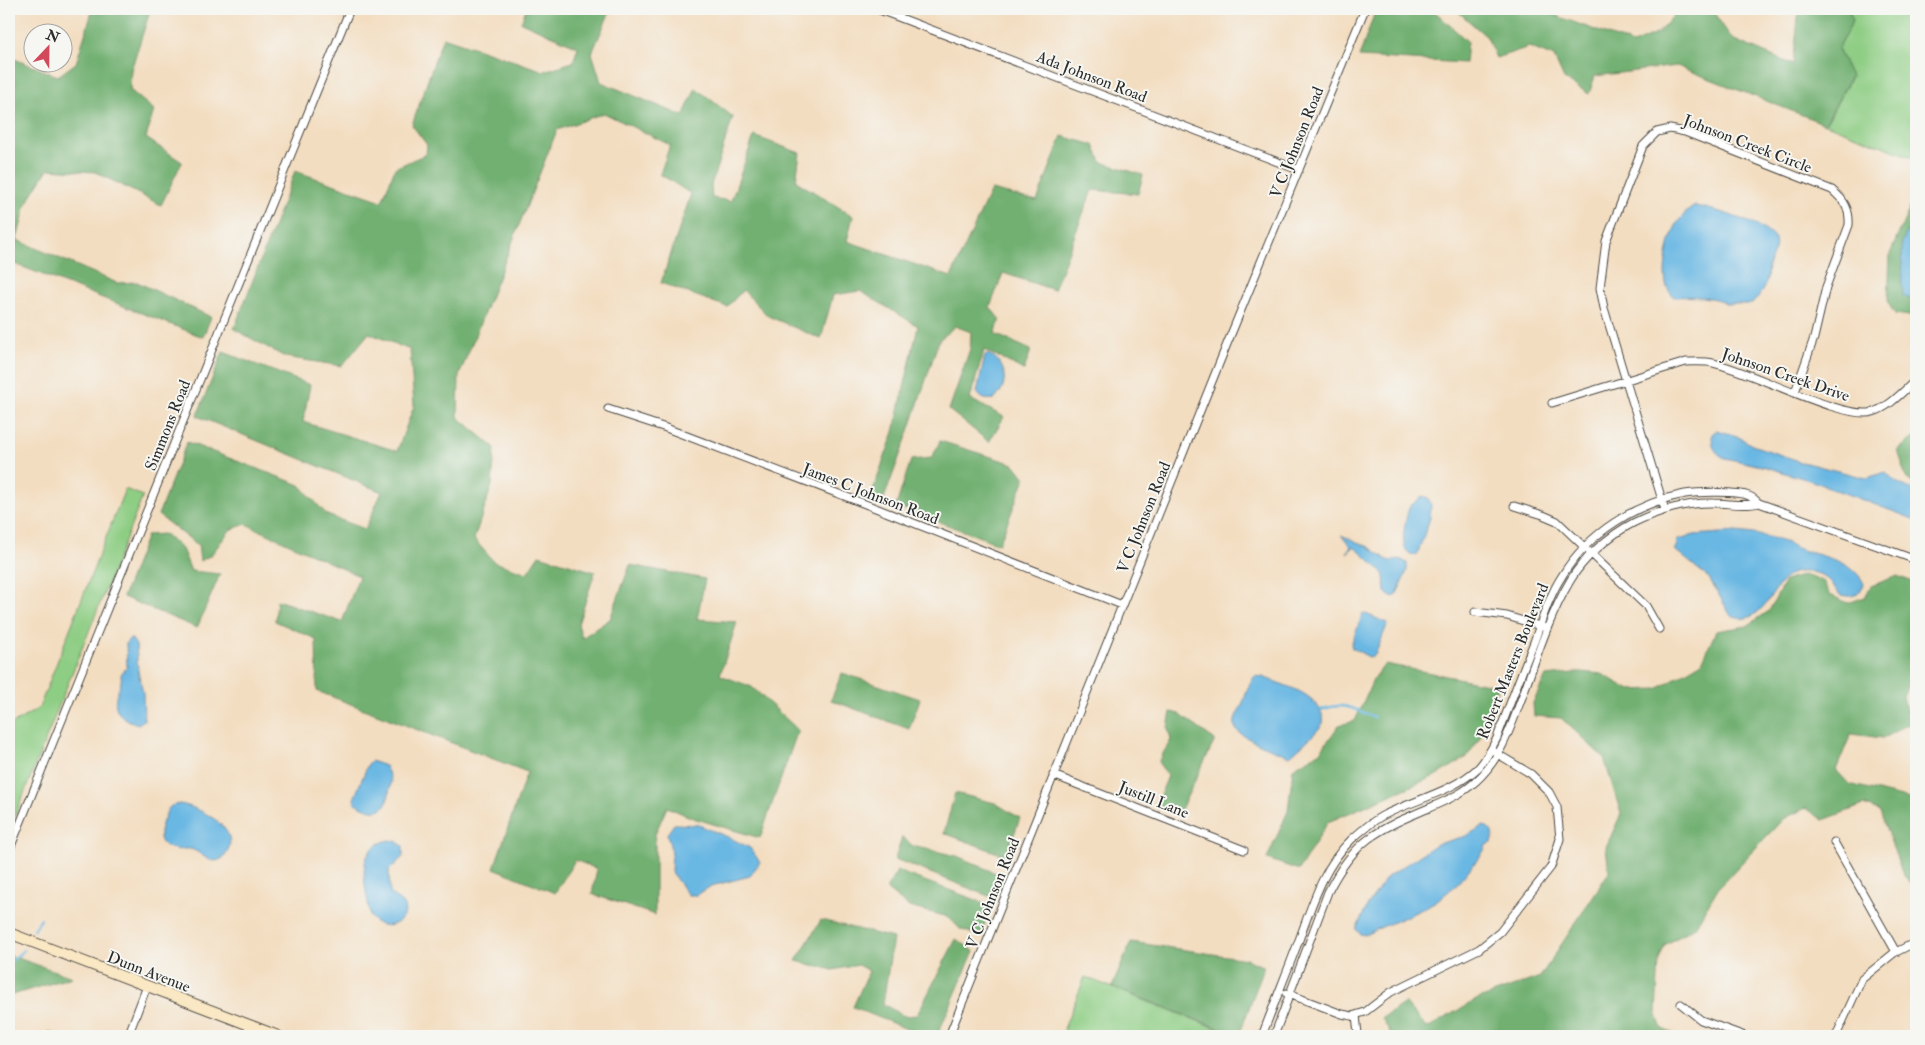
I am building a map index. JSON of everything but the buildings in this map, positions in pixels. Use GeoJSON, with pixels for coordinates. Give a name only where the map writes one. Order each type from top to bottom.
{"type":"FeatureCollection","features":[{"type":"Feature","properties":{"kind":"main road","name":"Dunn Avenue"},"geometry":{"type":"LineString","coordinates":[[9,933],[278,1036]]}},
{"type":"Feature","properties":{"kind":"street","name":"Simmons Road"},"geometry":{"type":"LineString","coordinates":[[9,851],[350,9]]}},
{"type":"Feature","properties":{"kind":"street","name":"Ada Johnson Road"},"geometry":{"type":"LineString","coordinates":[[877,9],[1298,170]]}},
{"type":"Feature","properties":{"kind":"street","name":"V C Johnson Road"},"geometry":{"type":"LineString","coordinates":[[949,1036],[1298,170],[1365,9]]}},
{"type":"Feature","properties":{"kind":"street","name":"Johnson Creek Circle"},"geometry":{"type":"LineString","coordinates":[[1665,510],[1604,308],[1600,288],[1606,242],[1642,146],[1657,132],[1670,129],[1685,132],[1832,190],[1847,207]]}},
{"type":"Feature","properties":{"kind":"street"},"geometry":{"type":"LineString","coordinates":[[1795,392],[1814,338],[1826,287],[1849,225],[1850,216],[1847,207],[1854,202]]}},
{"type":"Feature","properties":{"kind":"street","name":"Johnson Creek Drive"},"geometry":{"type":"LineString","coordinates":[[1552,403],[1686,362],[1706,362],[1731,368],[1840,409],[1859,413],[1872,412],[1888,404],[1916,380]]}},
{"type":"Feature","properties":{"kind":"street","name":"James C Johnson Road"},"geometry":{"type":"LineString","coordinates":[[608,409],[666,428],[1122,605]]}},
{"type":"Feature","properties":{"kind":"street","name":"Robert Masters Boulevard"},"geometry":{"type":"LineString","coordinates":[[1274,1036],[1328,892],[1347,860],[1356,848],[1394,822],[1462,792],[1476,782],[1494,752],[1497,738],[1549,600],[1562,575],[1585,548],[1611,525],[1638,509],[1662,500],[1695,493],[1714,492],[1749,496],[1759,503],[1916,560]]}},
{"type":"Feature","properties":{"kind":"street","name":"Robert Masters Boulevard"},"geometry":{"type":"LineString","coordinates":[[1262,1036],[1318,888],[1337,857],[1351,840],[1383,815],[1449,788],[1465,778],[1505,744],[1548,630],[1570,580],[1582,565],[1617,533],[1633,523],[1665,510],[1713,503],[1749,506],[1759,503]]}},
{"type":"Feature","properties":{"kind":"street"},"geometry":{"type":"LineString","coordinates":[[1514,506],[1543,515],[1557,522],[1646,606],[1658,629]]}},
{"type":"Feature","properties":{"kind":"street"},"geometry":{"type":"LineString","coordinates":[[1475,612],[1507,616],[1548,630]]}},
{"type":"Feature","properties":{"kind":"street"},"geometry":{"type":"LineString","coordinates":[[1280,990],[1342,1014],[1356,1015],[1365,1012],[1391,992],[1479,949],[1500,932],[1551,867],[1560,839],[1556,805],[1541,783],[1531,774],[1494,752]]}},
{"type":"Feature","properties":{"kind":"street","name":"Justill Lane"},"geometry":{"type":"LineString","coordinates":[[1054,775],[1244,850]]}},
{"type":"Feature","properties":{"kind":"street"},"geometry":{"type":"LineString","coordinates":[[1834,842],[1896,952]]}},
{"type":"Feature","properties":{"kind":"street"},"geometry":{"type":"LineString","coordinates":[[1836,1036],[1862,979],[1896,952],[1916,942]]}},
{"type":"Feature","properties":{"kind":"street"},"geometry":{"type":"LineString","coordinates":[[128,1036],[147,986]]}},
{"type":"Feature","properties":{"kind":"street"},"geometry":{"type":"LineString","coordinates":[[1681,1004],[1702,1020],[1745,1036]]}},
{"type":"Feature","properties":{"kind":"street"},"geometry":{"type":"LineString","coordinates":[[1356,1015],[1358,1034]]}},
{"type":"Feature","properties":{"kind":"green space"},"geometry":{"type":"Polygon","coordinates":[[[93,9],[154,9],[150,11],[131,70],[130,90],[154,110],[146,138],[182,162],[161,205],[95,172],[48,169],[26,204],[17,240],[117,283],[137,282],[211,317],[203,337],[15,264],[9,268],[9,195],[15,177],[9,173],[9,57],[22,62],[22,72],[48,72],[58,76],[64,72],[72,72],[72,66],[76,63],[93,9]]]}},
{"type":"Feature","properties":{"kind":"green space"},"geometry":{"type":"Polygon","coordinates":[[[526,9],[611,9],[592,53],[601,82],[683,116],[696,88],[733,117],[711,185],[712,198],[731,201],[754,136],[800,153],[796,181],[853,216],[847,241],[951,277],[991,190],[1037,201],[1062,136],[1094,145],[1101,162],[1143,175],[1138,194],[1092,190],[1054,290],[1003,273],[990,307],[1000,320],[995,334],[1031,350],[1024,370],[984,350],[970,399],[1004,417],[989,442],[949,410],[970,349],[971,332],[955,326],[939,340],[910,428],[883,501],[870,498],[894,432],[918,326],[860,291],[833,295],[821,339],[768,316],[743,290],[727,307],[661,283],[691,194],[660,174],[670,145],[604,113],[557,130],[459,376],[458,417],[495,448],[492,485],[474,539],[494,562],[527,573],[539,555],[595,572],[578,624],[582,638],[610,619],[630,565],[705,579],[697,619],[737,622],[720,675],[752,687],[798,730],[760,838],[693,818],[667,807],[655,834],[655,915],[592,894],[597,869],[575,860],[555,893],[494,868],[527,772],[317,691],[316,639],[275,621],[277,600],[342,622],[359,576],[246,524],[230,530],[211,555],[200,561],[198,545],[158,515],[187,442],[300,485],[327,515],[365,529],[382,492],[197,416],[223,352],[310,385],[303,422],[397,451],[414,406],[410,350],[369,333],[342,366],[285,357],[234,329],[295,171],[382,201],[395,168],[426,154],[427,145],[412,125],[443,37],[544,71],[573,62],[578,47],[521,22],[526,9]]]}},
{"type":"Feature","properties":{"kind":"green space"},"geometry":{"type":"Polygon","coordinates":[[[1376,9],[1432,9],[1467,41],[1465,63],[1359,57],[1376,9]]]}},
{"type":"Feature","properties":{"kind":"green space"},"geometry":{"type":"Polygon","coordinates":[[[1455,9],[1538,9],[1633,44],[1658,33],[1677,12],[1712,10],[1732,39],[1793,65],[1799,9],[1848,9],[1853,20],[1838,49],[1851,76],[1825,124],[1677,66],[1595,76],[1589,94],[1564,79],[1554,57],[1529,47],[1496,58],[1487,37],[1455,9]]]}},
{"type":"Feature","properties":{"kind":"green space"},"geometry":{"type":"Polygon","coordinates":[[[1848,9],[1916,9],[1916,159],[1826,124],[1851,77],[1838,49],[1853,20],[1848,9]]]}},
{"type":"Feature","properties":{"kind":"green space"},"geometry":{"type":"Polygon","coordinates":[[[1916,193],[1916,217],[1903,296],[1916,301],[1916,317],[1895,314],[1888,303],[1890,254],[1916,193]]]}},
{"type":"Feature","properties":{"kind":"green space"},"geometry":{"type":"Polygon","coordinates":[[[1916,436],[1916,486],[1906,478],[1898,450],[1916,436]]]}},
{"type":"Feature","properties":{"kind":"green space"},"geometry":{"type":"Polygon","coordinates":[[[940,441],[1014,464],[1025,478],[999,544],[896,506],[911,460],[932,458],[940,441]]]}},
{"type":"Feature","properties":{"kind":"green space"},"geometry":{"type":"Polygon","coordinates":[[[125,489],[143,496],[9,831],[9,726],[39,708],[125,489]]]}},
{"type":"Feature","properties":{"kind":"green space"},"geometry":{"type":"Polygon","coordinates":[[[164,534],[182,549],[191,571],[220,574],[197,628],[123,597],[147,535],[164,534]]]}},
{"type":"Feature","properties":{"kind":"green space"},"geometry":{"type":"Polygon","coordinates":[[[1803,575],[1823,581],[1830,595],[1848,603],[1865,597],[1871,586],[1897,576],[1916,583],[1916,666],[1903,696],[1909,724],[1883,738],[1851,734],[1836,770],[1849,784],[1914,800],[1916,820],[1916,888],[1903,875],[1880,812],[1864,805],[1823,820],[1806,808],[1783,819],[1718,888],[1695,927],[1665,945],[1659,960],[1656,1013],[1662,1029],[1680,1036],[1392,1036],[1382,1018],[1405,1003],[1427,1028],[1476,1000],[1540,977],[1609,872],[1606,847],[1621,814],[1604,758],[1561,718],[1534,716],[1533,703],[1546,676],[1582,672],[1602,674],[1630,690],[1657,689],[1702,662],[1716,631],[1747,626],[1769,611],[1785,581],[1803,575]]]}},
{"type":"Feature","properties":{"kind":"green space"},"geometry":{"type":"Polygon","coordinates":[[[1385,664],[1498,686],[1488,726],[1466,758],[1435,776],[1328,822],[1299,870],[1267,859],[1288,811],[1293,768],[1320,752],[1339,725],[1355,721],[1373,680],[1385,664]]]}},
{"type":"Feature","properties":{"kind":"green space"},"geometry":{"type":"Polygon","coordinates":[[[842,673],[920,699],[909,729],[831,700],[842,673]]]}},
{"type":"Feature","properties":{"kind":"green space"},"geometry":{"type":"Polygon","coordinates":[[[1171,712],[1179,714],[1215,740],[1179,813],[1156,805],[1168,776],[1158,762],[1171,740],[1168,728],[1171,712]]]}},
{"type":"Feature","properties":{"kind":"green space"},"geometry":{"type":"Polygon","coordinates":[[[955,793],[995,803],[1020,818],[1006,856],[944,833],[955,793]]]}},
{"type":"Feature","properties":{"kind":"green space"},"geometry":{"type":"Polygon","coordinates":[[[902,837],[913,846],[957,856],[1000,875],[991,897],[895,859],[902,837]]]}},
{"type":"Feature","properties":{"kind":"green space"},"geometry":{"type":"Polygon","coordinates":[[[897,871],[990,905],[981,937],[960,929],[949,917],[909,907],[886,889],[897,871]]]}},
{"type":"Feature","properties":{"kind":"green space"},"geometry":{"type":"Polygon","coordinates":[[[821,920],[893,938],[883,1004],[904,1016],[917,1015],[956,939],[974,951],[937,1036],[924,1036],[853,1007],[869,971],[858,965],[833,970],[796,961],[821,920]]]}},
{"type":"Feature","properties":{"kind":"green space"},"geometry":{"type":"Polygon","coordinates":[[[1131,942],[1247,959],[1264,967],[1239,1036],[1112,987],[1131,942]]]}},
{"type":"Feature","properties":{"kind":"green space"},"geometry":{"type":"Polygon","coordinates":[[[9,955],[72,977],[9,996],[9,955]]]}},
{"type":"Feature","properties":{"kind":"green space"},"geometry":{"type":"Polygon","coordinates":[[[1085,977],[1236,1036],[1061,1036],[1085,977]]]}},
{"type":"Feature","properties":{"kind":"water"},"geometry":{"type":"Polygon","coordinates":[[[1695,206],[1751,223],[1770,234],[1775,240],[1775,250],[1768,266],[1766,282],[1752,304],[1727,304],[1717,299],[1703,297],[1676,297],[1670,292],[1666,284],[1665,273],[1671,238],[1678,222],[1695,206]]]}},
{"type":"Feature","properties":{"kind":"water"},"geometry":{"type":"Polygon","coordinates":[[[1915,217],[1916,301],[1903,296],[1902,242],[1915,217]]]}},
{"type":"Feature","properties":{"kind":"water"},"geometry":{"type":"Polygon","coordinates":[[[988,354],[1000,363],[1004,375],[1003,387],[995,399],[984,399],[977,392],[985,356],[988,354]]]}},
{"type":"Feature","properties":{"kind":"water"},"geometry":{"type":"Polygon","coordinates":[[[1717,430],[1737,436],[1752,445],[1796,460],[1799,463],[1802,462],[1867,478],[1886,472],[1896,482],[1916,492],[1916,520],[1812,481],[1766,467],[1725,458],[1718,454],[1713,446],[1712,434],[1717,430]]]}},
{"type":"Feature","properties":{"kind":"water"},"geometry":{"type":"Polygon","coordinates":[[[1423,496],[1428,498],[1431,505],[1430,518],[1417,555],[1410,554],[1404,544],[1404,528],[1409,507],[1423,496]]]}},
{"type":"Feature","properties":{"kind":"water"},"geometry":{"type":"Polygon","coordinates":[[[1735,532],[1772,538],[1837,561],[1853,570],[1860,576],[1864,584],[1855,595],[1840,595],[1831,583],[1820,574],[1795,572],[1784,580],[1758,612],[1751,617],[1731,616],[1709,578],[1675,550],[1679,539],[1694,535],[1735,532]]]}},
{"type":"Feature","properties":{"kind":"water"},"geometry":{"type":"Polygon","coordinates":[[[1341,535],[1369,547],[1389,561],[1400,559],[1407,563],[1407,571],[1396,596],[1391,597],[1385,592],[1383,573],[1354,547],[1347,553],[1351,546],[1341,535]]]}},
{"type":"Feature","properties":{"kind":"water"},"geometry":{"type":"Polygon","coordinates":[[[1363,613],[1388,623],[1375,655],[1369,657],[1352,648],[1351,645],[1363,613]]]}},
{"type":"Feature","properties":{"kind":"water"},"geometry":{"type":"Polygon","coordinates":[[[129,639],[132,639],[136,645],[138,671],[143,693],[144,720],[138,724],[123,717],[117,710],[116,705],[121,674],[127,667],[126,643],[129,639]]]}},
{"type":"Feature","properties":{"kind":"water"},"geometry":{"type":"Polygon","coordinates":[[[1255,676],[1288,686],[1304,694],[1317,705],[1322,713],[1323,723],[1321,726],[1290,756],[1250,740],[1237,731],[1235,727],[1235,721],[1255,676]]]}},
{"type":"Feature","properties":{"kind":"water"},"geometry":{"type":"Polygon","coordinates":[[[371,761],[385,766],[391,781],[387,801],[381,809],[377,810],[361,806],[355,803],[354,799],[368,764],[371,761]]]}},
{"type":"Feature","properties":{"kind":"water"},"geometry":{"type":"Polygon","coordinates":[[[179,804],[205,813],[228,833],[230,842],[224,858],[213,861],[194,850],[177,850],[167,847],[163,843],[160,839],[160,833],[163,821],[168,809],[179,804]]]}},
{"type":"Feature","properties":{"kind":"water"},"geometry":{"type":"Polygon","coordinates":[[[674,824],[699,825],[728,837],[750,848],[760,862],[750,876],[711,886],[697,895],[688,895],[671,872],[672,853],[667,834],[674,824]]]}},
{"type":"Feature","properties":{"kind":"water"},"geometry":{"type":"Polygon","coordinates":[[[1483,826],[1492,832],[1492,843],[1486,845],[1480,857],[1448,892],[1410,915],[1365,935],[1360,934],[1356,929],[1368,905],[1387,877],[1437,844],[1466,836],[1483,826]]]}},
{"type":"Feature","properties":{"kind":"water"},"geometry":{"type":"Polygon","coordinates":[[[390,840],[396,841],[403,846],[403,857],[389,870],[390,893],[404,905],[405,912],[399,921],[389,926],[384,926],[374,921],[370,916],[364,871],[370,851],[378,844],[390,840]]]}},
{"type":"Feature","properties":{"kind":"waterway"},"geometry":{"type":"LineString","coordinates":[[1321,710],[1342,706],[1374,717]]}},
{"type":"Feature","properties":{"kind":"waterway"},"geometry":{"type":"LineString","coordinates":[[34,930],[41,919]]}},
{"type":"Feature","properties":{"kind":"waterway"},"geometry":{"type":"LineString","coordinates":[[9,963],[24,950]]}}]}
